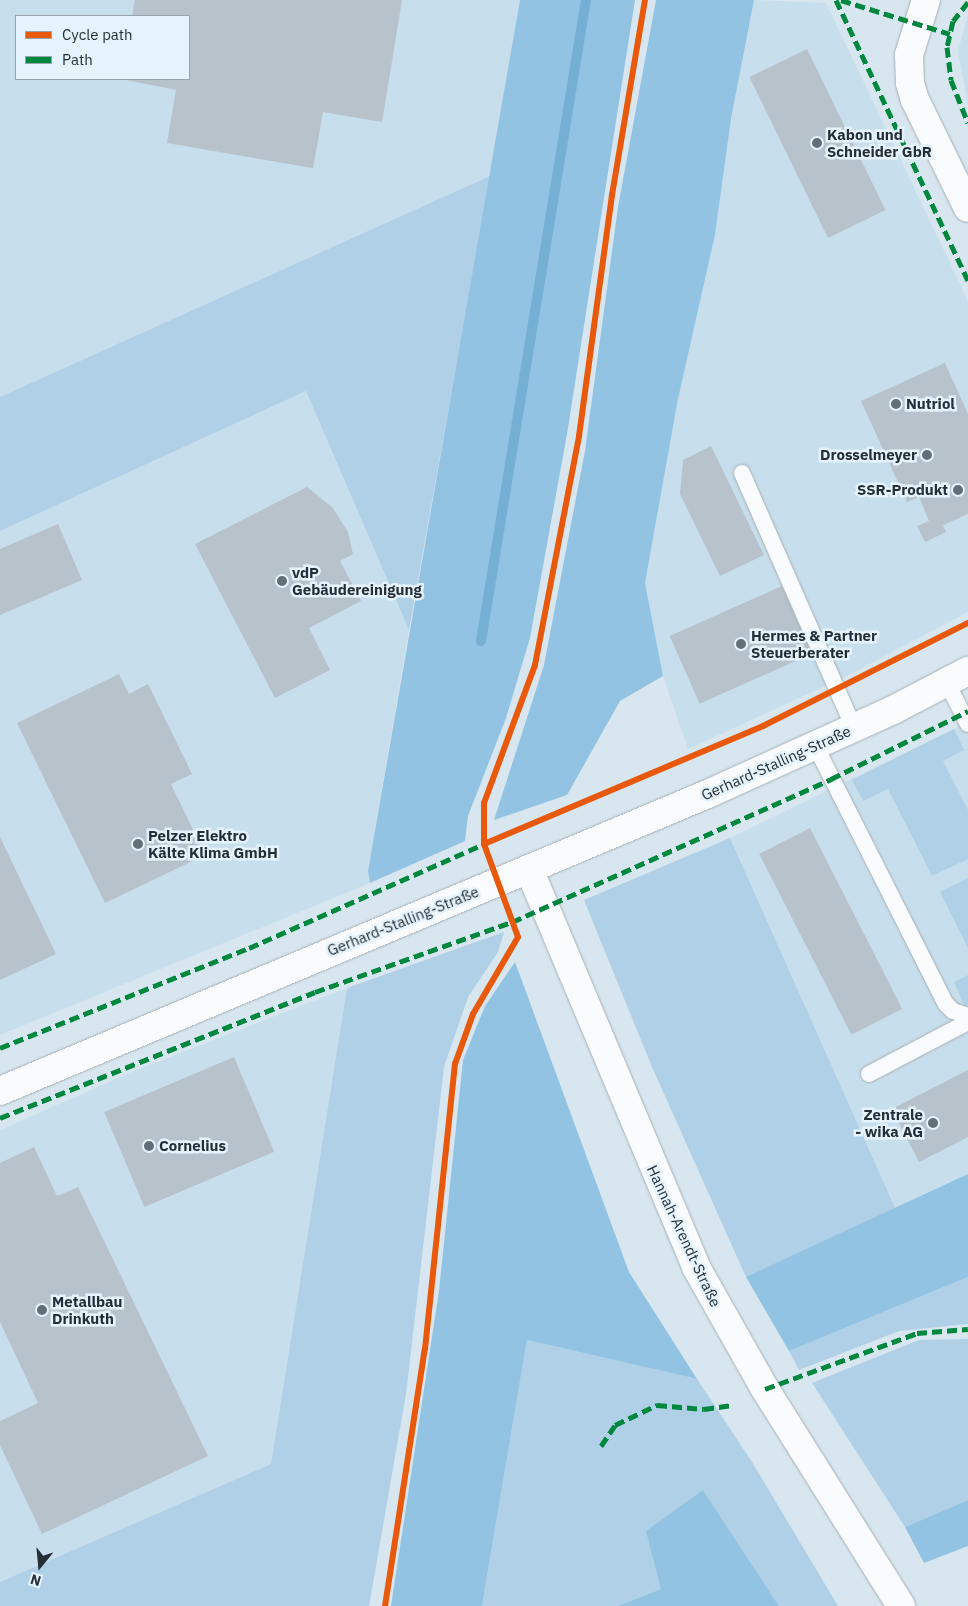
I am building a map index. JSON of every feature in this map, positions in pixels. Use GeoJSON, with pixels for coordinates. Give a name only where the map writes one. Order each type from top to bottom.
{"type":"FeatureCollection","features":[{"type":"Feature","properties":{"kind":"street"},"geometry":{"type":"LineString","coordinates":[[926,0],[909,55],[910,83],[968,208]]}},
{"type":"Feature","properties":{"kind":"street","name":"Gerhard-Stalling-Straße"},"geometry":{"type":"LineString","coordinates":[[0,1091],[816,747],[957,677]]}},
{"type":"Feature","properties":{"kind":"street","name":"Hannah-Arendt-Straße"},"geometry":{"type":"LineString","coordinates":[[529,869],[696,1267],[765,1389],[901,1606]]}},
{"type":"Feature","properties":{"kind":"lane"},"geometry":{"type":"LineString","coordinates":[[742,473],[854,728]]}},
{"type":"Feature","properties":{"kind":"lane"},"geometry":{"type":"LineString","coordinates":[[957,677],[968,724]]}},
{"type":"Feature","properties":{"kind":"lane"},"geometry":{"type":"LineString","coordinates":[[816,747],[946,1004],[953,1011],[968,1016]]}},
{"type":"Feature","properties":{"kind":"lane"},"geometry":{"type":"LineString","coordinates":[[869,1074],[968,1022]]}},
{"type":"Feature","properties":{"kind":"shaded area"},"geometry":{"type":"Polygon","coordinates":[[[0,0],[520,0],[490,176],[0,397],[0,0]]]}},
{"type":"Feature","properties":{"kind":"shaded area"},"geometry":{"type":"Polygon","coordinates":[[[520,0],[635,0],[567,434],[530,638],[506,718],[468,816],[465,841],[370,883],[368,871],[520,0]]]}},
{"type":"Feature","properties":{"kind":"shaded area"},"geometry":{"type":"Polygon","coordinates":[[[656,0],[754,0],[731,119],[715,235],[678,399],[645,583],[663,676],[620,701],[567,795],[494,820],[544,665],[585,451],[618,207],[656,0]]]}},
{"type":"Feature","properties":{"kind":"shaded area"},"geometry":{"type":"Polygon","coordinates":[[[754,0],[826,3],[968,301],[968,612],[843,678],[688,749],[663,676],[645,583],[678,399],[715,235],[731,119],[754,0]]]}},
{"type":"Feature","properties":{"kind":"shaded area"},"geometry":{"type":"Polygon","coordinates":[[[968,15],[968,104],[958,51],[968,15]]]}},
{"type":"Feature","properties":{"kind":"shaded area"},"geometry":{"type":"Polygon","coordinates":[[[490,176],[409,630],[306,391],[0,531],[0,397],[490,176]]]}},
{"type":"Feature","properties":{"kind":"shaded area"},"geometry":{"type":"Polygon","coordinates":[[[306,391],[409,630],[368,871],[370,883],[0,1035],[0,531],[306,391]]]}},
{"type":"Feature","properties":{"kind":"shaded area"},"geometry":{"type":"Polygon","coordinates":[[[968,722],[968,1174],[896,1210],[730,838],[968,722]]]}},
{"type":"Feature","properties":{"kind":"shaded area"},"geometry":{"type":"Polygon","coordinates":[[[954,729],[964,750],[943,761],[968,810],[968,859],[932,876],[888,789],[863,801],[852,780],[954,729]]]}},
{"type":"Feature","properties":{"kind":"shaded area"},"geometry":{"type":"Polygon","coordinates":[[[730,838],[896,1210],[746,1277],[652,1067],[584,900],[730,838]]]}},
{"type":"Feature","properties":{"kind":"shaded area"},"geometry":{"type":"Polygon","coordinates":[[[968,878],[968,948],[940,892],[968,878]]]}},
{"type":"Feature","properties":{"kind":"shaded area"},"geometry":{"type":"Polygon","coordinates":[[[504,932],[498,952],[468,997],[444,1067],[406,1394],[369,1606],[0,1606],[0,1582],[271,1464],[347,988],[504,932]]]}},
{"type":"Feature","properties":{"kind":"shaded area"},"geometry":{"type":"Polygon","coordinates":[[[515,962],[629,1272],[697,1379],[527,1340],[482,1606],[391,1606],[439,1291],[463,1060],[485,1006],[515,962]]]}},
{"type":"Feature","properties":{"kind":"shaded area"},"geometry":{"type":"Polygon","coordinates":[[[968,975],[968,1005],[965,1006],[954,982],[968,975]]]}},
{"type":"Feature","properties":{"kind":"shaded area"},"geometry":{"type":"Polygon","coordinates":[[[347,988],[271,1464],[0,1582],[0,1130],[134,1071],[347,988]]]}},
{"type":"Feature","properties":{"kind":"shaded area"},"geometry":{"type":"Polygon","coordinates":[[[968,1174],[968,1277],[789,1351],[746,1277],[968,1174]]]}},
{"type":"Feature","properties":{"kind":"shaded area"},"geometry":{"type":"Polygon","coordinates":[[[968,1277],[968,1324],[899,1331],[799,1370],[789,1351],[968,1277]]]}},
{"type":"Feature","properties":{"kind":"shaded area"},"geometry":{"type":"Polygon","coordinates":[[[968,1339],[968,1500],[905,1527],[812,1383],[919,1340],[968,1339]]]}},
{"type":"Feature","properties":{"kind":"shaded area"},"geometry":{"type":"Polygon","coordinates":[[[527,1340],[697,1379],[752,1462],[838,1606],[779,1606],[703,1490],[661,1589],[617,1606],[482,1606],[527,1340]]]}},
{"type":"Feature","properties":{"kind":"shaded area"},"geometry":{"type":"Polygon","coordinates":[[[703,1490],[779,1606],[617,1606],[661,1589],[646,1531],[703,1490]]]}},
{"type":"Feature","properties":{"kind":"shaded area"},"geometry":{"type":"Polygon","coordinates":[[[968,1500],[968,1546],[924,1563],[905,1527],[968,1500]]]}},
{"type":"Feature","properties":{"kind":"building"},"geometry":{"type":"Polygon","coordinates":[[[135,0],[402,0],[382,122],[323,112],[313,168],[167,143],[176,90],[126,80],[190,80],[190,15],[132,15],[135,0]]]}},
{"type":"Feature","properties":{"kind":"building","name":"Kabon und Schneider GbR"},"geometry":{"type":"Polygon","coordinates":[[[807,49],[885,210],[828,238],[749,77],[807,49]]]}},
{"type":"Feature","properties":{"kind":"building","name":"Drosselmeyer"},"geometry":{"type":"Polygon","coordinates":[[[945,363],[968,414],[968,514],[943,525],[946,532],[925,542],[917,526],[929,521],[919,497],[907,502],[861,401],[945,363]]]}},
{"type":"Feature","properties":{"kind":"building"},"geometry":{"type":"Polygon","coordinates":[[[711,446],[764,555],[720,576],[680,494],[683,460],[711,446]]]}},
{"type":"Feature","properties":{"kind":"building","name":"vdP Gebäudereinigung"},"geometry":{"type":"Polygon","coordinates":[[[307,487],[332,507],[348,532],[353,554],[340,561],[361,601],[309,628],[330,670],[275,698],[195,544],[307,487]]]}},
{"type":"Feature","properties":{"kind":"building"},"geometry":{"type":"Polygon","coordinates":[[[58,524],[82,580],[0,615],[0,549],[58,524]]]}},
{"type":"Feature","properties":{"kind":"building","name":"Hermes & Partner Steuerberater"},"geometry":{"type":"Polygon","coordinates":[[[782,586],[812,654],[700,704],[670,636],[782,586]]]}},
{"type":"Feature","properties":{"kind":"building"},"geometry":{"type":"Polygon","coordinates":[[[119,674],[129,694],[148,684],[192,774],[171,784],[205,855],[105,903],[17,723],[119,674]]]}},
{"type":"Feature","properties":{"kind":"building"},"geometry":{"type":"Polygon","coordinates":[[[810,828],[902,1009],[851,1035],[759,854],[810,828]]]}},
{"type":"Feature","properties":{"kind":"building"},"geometry":{"type":"Polygon","coordinates":[[[0,837],[56,954],[0,980],[0,837]]]}},
{"type":"Feature","properties":{"kind":"building"},"geometry":{"type":"Polygon","coordinates":[[[234,1057],[274,1152],[144,1207],[104,1112],[234,1057]]]}},
{"type":"Feature","properties":{"kind":"building","name":"Zentrale - wika AG"},"geometry":{"type":"Polygon","coordinates":[[[968,1070],[968,1137],[919,1162],[892,1109],[968,1070]]]}},
{"type":"Feature","properties":{"kind":"building"},"geometry":{"type":"Polygon","coordinates":[[[34,1147],[57,1196],[78,1187],[208,1456],[42,1534],[0,1445],[0,1421],[38,1403],[0,1322],[0,1163],[34,1147]]]}},
{"type":"Feature","properties":{"kind":"waterway"},"geometry":{"type":"LineString","coordinates":[[481,641],[586,0]]}},
{"type":"Feature","properties":{"kind":"marked path"},"geometry":{"type":"LineString","coordinates":[[836,0],[968,281]]}},
{"type":"Feature","properties":{"kind":"marked path"},"geometry":{"type":"LineString","coordinates":[[841,0],[950,34]]}},
{"type":"Feature","properties":{"kind":"marked path"},"geometry":{"type":"LineString","coordinates":[[968,2],[953,21],[947,47],[951,80],[968,123]]}},
{"type":"Feature","properties":{"kind":"marked path"},"geometry":{"type":"LineString","coordinates":[[0,1118],[315,992],[512,922],[831,779],[968,711]]}},
{"type":"Feature","properties":{"kind":"marked path"},"geometry":{"type":"LineString","coordinates":[[0,1048],[249,948],[488,842]]}},
{"type":"Feature","properties":{"kind":"marked path"},"geometry":{"type":"LineString","coordinates":[[765,1389],[917,1333],[968,1329]]}},
{"type":"Feature","properties":{"kind":"marked path"},"geometry":{"type":"LineString","coordinates":[[601,1446],[615,1425],[657,1405],[704,1409],[731,1405]]}},
{"type":"Feature","properties":{"kind":"cycle path"},"geometry":{"type":"LineString","coordinates":[[385,1606],[425,1349],[455,1064],[473,1014],[518,937],[484,844],[484,803],[535,665],[579,436],[612,195],[645,0]]}},
{"type":"Feature","properties":{"kind":"cycle path"},"geometry":{"type":"LineString","coordinates":[[484,844],[763,726],[968,623]]}},
{"type":"Feature","properties":{"kind":"place","name":"Kabon und Schneider GbR"},"geometry":{"type":"Point","coordinates":[817,143]}},
{"type":"Feature","properties":{"kind":"place","name":"Nutriol"},"geometry":{"type":"Point","coordinates":[896,404]}},
{"type":"Feature","properties":{"kind":"place","name":"Drosselmeyer"},"geometry":{"type":"Point","coordinates":[927,455]}},
{"type":"Feature","properties":{"kind":"place","name":"SSR-Produkt"},"geometry":{"type":"Point","coordinates":[958,490]}},
{"type":"Feature","properties":{"kind":"place","name":"vdP Gebäudereinigung"},"geometry":{"type":"Point","coordinates":[282,581]}},
{"type":"Feature","properties":{"kind":"place","name":"Hermes & Partner Steuerberater"},"geometry":{"type":"Point","coordinates":[741,644]}},
{"type":"Feature","properties":{"kind":"place","name":"Pelzer Elektro Kälte Klima GmbH"},"geometry":{"type":"Point","coordinates":[138,844]}},
{"type":"Feature","properties":{"kind":"place","name":"Zentrale - wika AG"},"geometry":{"type":"Point","coordinates":[933,1123]}},
{"type":"Feature","properties":{"kind":"place","name":"Cornelius"},"geometry":{"type":"Point","coordinates":[149,1146]}},
{"type":"Feature","properties":{"kind":"place","name":"Metallbau Drinkuth"},"geometry":{"type":"Point","coordinates":[42,1310]}}]}
